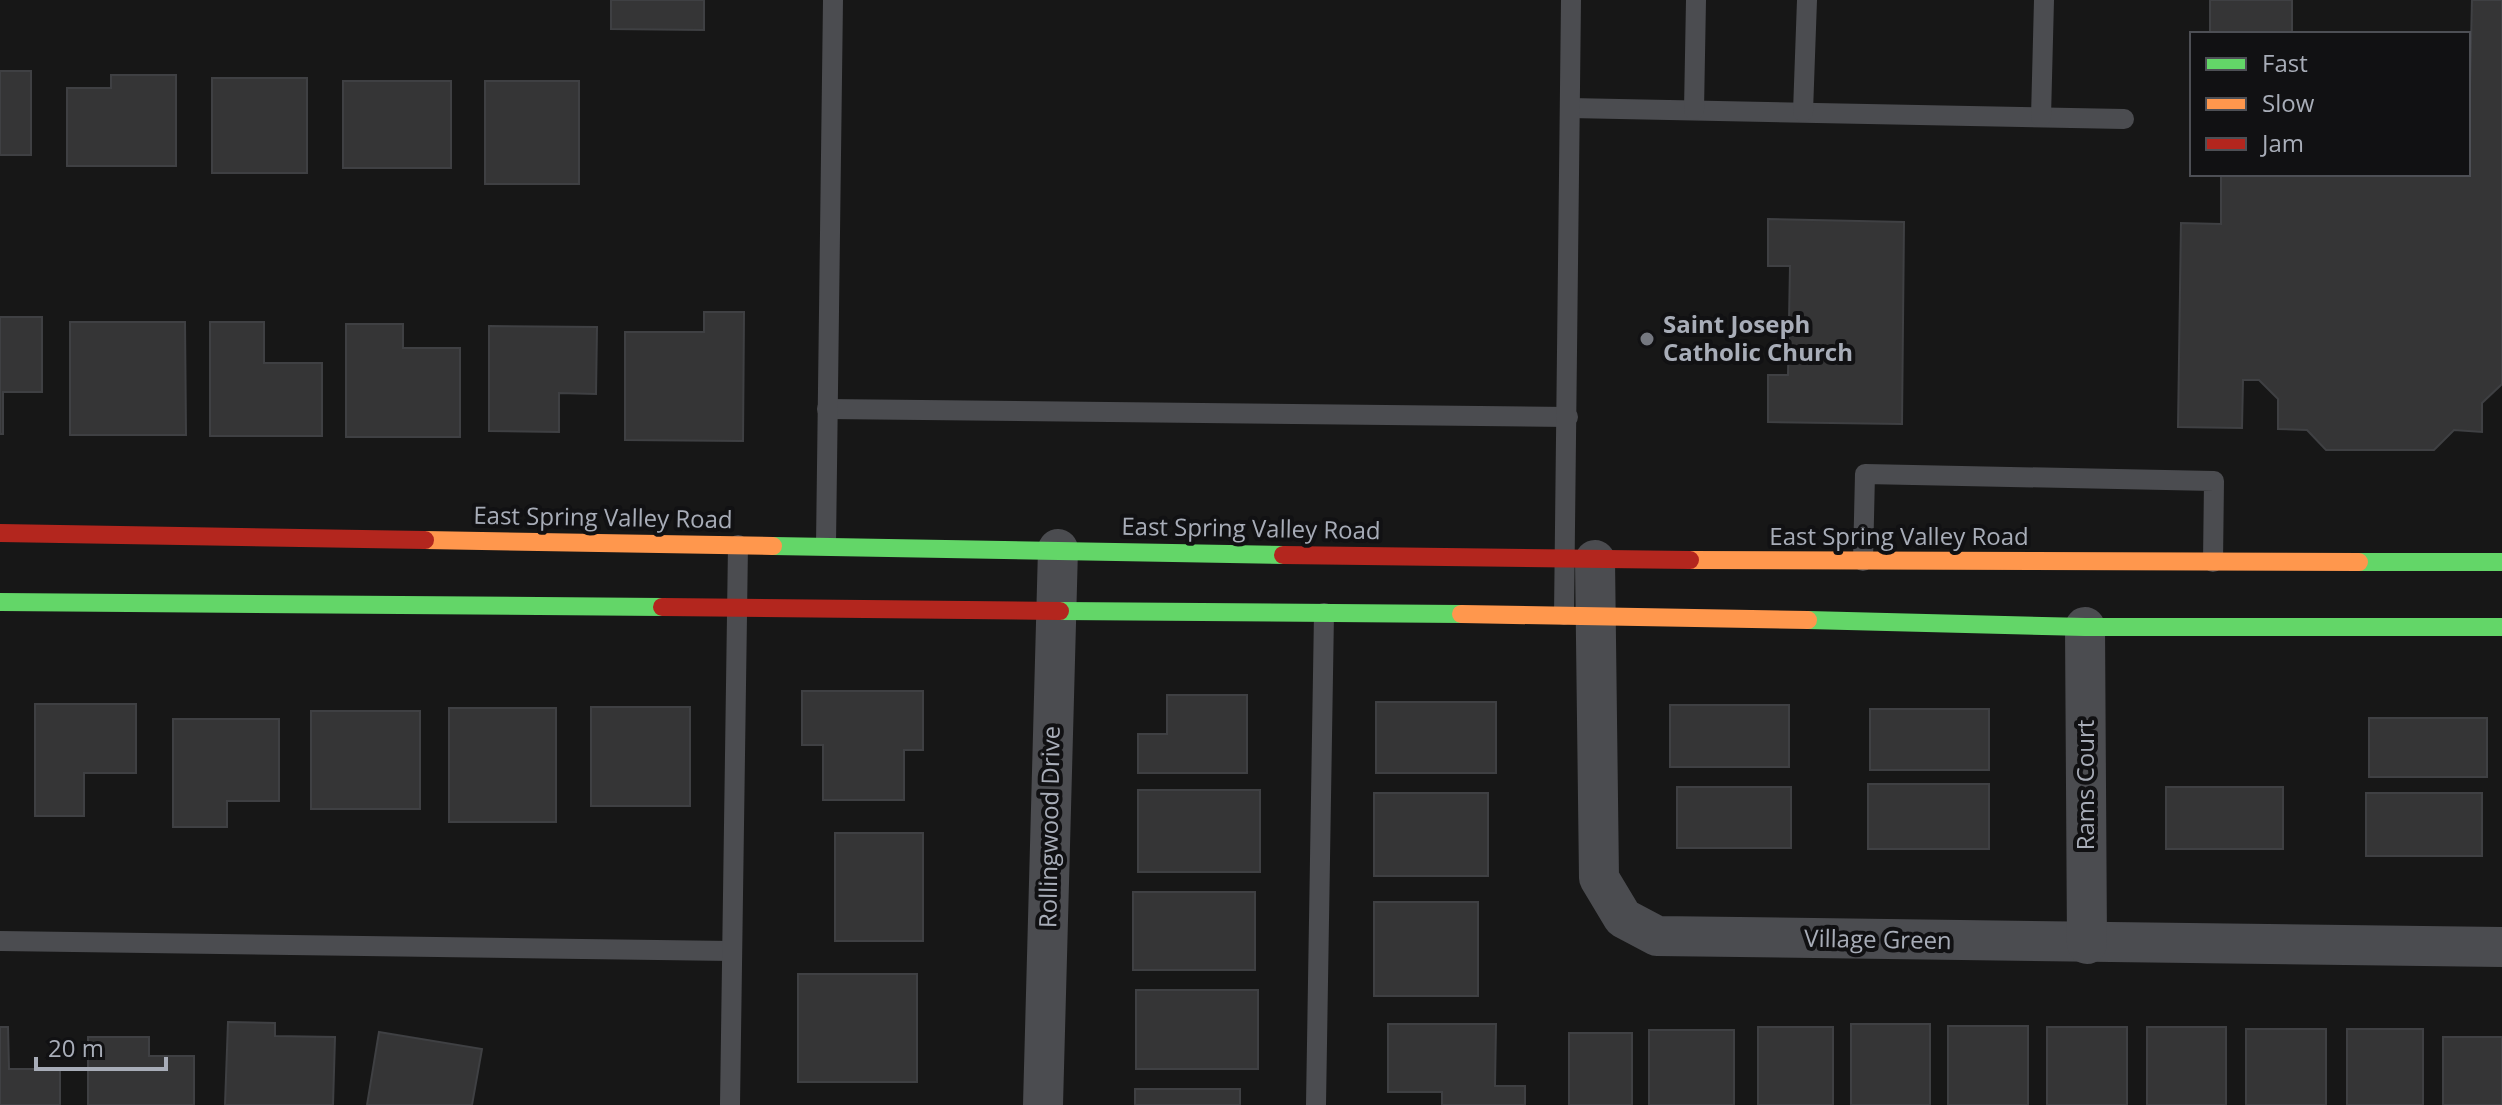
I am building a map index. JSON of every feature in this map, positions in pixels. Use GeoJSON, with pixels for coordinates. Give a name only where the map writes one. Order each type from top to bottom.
{"type":"FeatureCollection","features":[{"type":"Feature","properties":{"kind":"street","name":"East Spring Valley Road"},"geometry":{"type":"LineString","coordinates":[[0,533],[1581,560],[2502,562]]}},
{"type":"Feature","properties":{"kind":"street","name":"Rollingwood Drive"},"geometry":{"type":"LineString","coordinates":[[1043,1105],[1058,549]]}},
{"type":"Feature","properties":{"kind":"street","name":"Village Green"},"geometry":{"type":"LineString","coordinates":[[1581,560],[1580,615],[1599,878],[1623,918],[1657,936],[2087,944],[2502,947]]}},
{"type":"Feature","properties":{"kind":"street"},"geometry":{"type":"LineString","coordinates":[[0,602],[1580,615],[2085,627],[2502,627]]}},
{"type":"Feature","properties":{"kind":"street","name":"Rams Court"},"geometry":{"type":"LineString","coordinates":[[2085,627],[2087,944]]}},
{"type":"Feature","properties":{"kind":"lane"},"geometry":{"type":"LineString","coordinates":[[826,545],[833,0]]}},
{"type":"Feature","properties":{"kind":"lane"},"geometry":{"type":"LineString","coordinates":[[1571,0],[1568,417],[1581,560]]}},
{"type":"Feature","properties":{"kind":"lane"},"geometry":{"type":"LineString","coordinates":[[1694,110],[1696,0]]}},
{"type":"Feature","properties":{"kind":"lane"},"geometry":{"type":"LineString","coordinates":[[1803,112],[1807,0]]}},
{"type":"Feature","properties":{"kind":"lane"},"geometry":{"type":"LineString","coordinates":[[2041,117],[2044,0]]}},
{"type":"Feature","properties":{"kind":"lane"},"geometry":{"type":"LineString","coordinates":[[1570,108],[2124,119]]}},
{"type":"Feature","properties":{"kind":"lane"},"geometry":{"type":"LineString","coordinates":[[827,409],[1568,417]]}},
{"type":"Feature","properties":{"kind":"lane"},"geometry":{"type":"LineString","coordinates":[[1863,561],[1865,474],[2214,481],[2213,562]]}},
{"type":"Feature","properties":{"kind":"lane"},"geometry":{"type":"LineString","coordinates":[[730,1105],[738,545]]}},
{"type":"Feature","properties":{"kind":"lane"},"geometry":{"type":"LineString","coordinates":[[1316,1105],[1324,613]]}},
{"type":"Feature","properties":{"kind":"lane"},"geometry":{"type":"LineString","coordinates":[[0,941],[732,951]]}},
{"type":"Feature","properties":{"kind":"building"},"geometry":{"type":"Polygon","coordinates":[[[611,0],[704,0],[704,30],[611,29],[611,0]]]}},
{"type":"Feature","properties":{"kind":"building"},"geometry":{"type":"Polygon","coordinates":[[[2210,0],[2292,0],[2292,32],[2210,32],[2210,0]]]}},
{"type":"Feature","properties":{"kind":"building"},"geometry":{"type":"Polygon","coordinates":[[[2472,0],[2502,0],[2502,384],[2482,403],[2482,432],[2454,430],[2434,450],[2326,450],[2307,430],[2278,429],[2278,399],[2259,380],[2243,380],[2242,428],[2178,427],[2181,223],[2221,224],[2221,176],[2470,176],[2472,0]]]}},
{"type":"Feature","properties":{"kind":"building"},"geometry":{"type":"Polygon","coordinates":[[[0,71],[31,71],[31,155],[0,155],[0,71]]]}},
{"type":"Feature","properties":{"kind":"building"},"geometry":{"type":"Polygon","coordinates":[[[111,75],[176,75],[176,166],[67,166],[67,88],[111,88],[111,75]]]}},
{"type":"Feature","properties":{"kind":"building"},"geometry":{"type":"Polygon","coordinates":[[[212,78],[307,78],[307,173],[212,173],[212,78]]]}},
{"type":"Feature","properties":{"kind":"building"},"geometry":{"type":"Polygon","coordinates":[[[343,81],[451,81],[451,168],[343,168],[343,81]]]}},
{"type":"Feature","properties":{"kind":"building"},"geometry":{"type":"Polygon","coordinates":[[[485,81],[579,81],[579,184],[485,184],[485,81]]]}},
{"type":"Feature","properties":{"kind":"building"},"geometry":{"type":"Polygon","coordinates":[[[1768,219],[1904,222],[1902,424],[1768,422],[1768,375],[1788,375],[1790,266],[1768,266],[1768,219]]]}},
{"type":"Feature","properties":{"kind":"building"},"geometry":{"type":"Polygon","coordinates":[[[704,312],[744,312],[743,441],[625,440],[625,332],[704,332],[704,312]]]}},
{"type":"Feature","properties":{"kind":"building"},"geometry":{"type":"Polygon","coordinates":[[[0,317],[42,317],[42,392],[3,392],[3,434],[0,434],[0,317]]]}},
{"type":"Feature","properties":{"kind":"building"},"geometry":{"type":"Polygon","coordinates":[[[70,322],[185,322],[186,435],[70,435],[70,322]]]}},
{"type":"Feature","properties":{"kind":"building"},"geometry":{"type":"Polygon","coordinates":[[[210,322],[264,322],[264,363],[322,363],[322,436],[210,436],[210,322]]]}},
{"type":"Feature","properties":{"kind":"building"},"geometry":{"type":"Polygon","coordinates":[[[346,324],[403,324],[403,348],[460,348],[460,437],[346,437],[346,324]]]}},
{"type":"Feature","properties":{"kind":"building"},"geometry":{"type":"Polygon","coordinates":[[[489,326],[597,327],[596,394],[559,393],[559,432],[489,431],[489,326]]]}},
{"type":"Feature","properties":{"kind":"building"},"geometry":{"type":"Polygon","coordinates":[[[802,691],[923,691],[923,750],[904,750],[904,800],[823,800],[823,745],[802,745],[802,691]]]}},
{"type":"Feature","properties":{"kind":"building"},"geometry":{"type":"Polygon","coordinates":[[[1167,695],[1247,695],[1247,773],[1138,773],[1138,734],[1167,734],[1167,695]]]}},
{"type":"Feature","properties":{"kind":"building"},"geometry":{"type":"Polygon","coordinates":[[[1376,702],[1496,702],[1496,773],[1376,773],[1376,702]]]}},
{"type":"Feature","properties":{"kind":"building"},"geometry":{"type":"Polygon","coordinates":[[[35,704],[136,704],[136,773],[84,773],[84,816],[35,816],[35,704]]]}},
{"type":"Feature","properties":{"kind":"building"},"geometry":{"type":"Polygon","coordinates":[[[1670,705],[1789,705],[1789,767],[1670,767],[1670,705]]]}},
{"type":"Feature","properties":{"kind":"building"},"geometry":{"type":"Polygon","coordinates":[[[591,707],[690,707],[690,806],[591,806],[591,707]]]}},
{"type":"Feature","properties":{"kind":"building"},"geometry":{"type":"Polygon","coordinates":[[[449,708],[556,708],[556,822],[449,822],[449,708]]]}},
{"type":"Feature","properties":{"kind":"building"},"geometry":{"type":"Polygon","coordinates":[[[1870,709],[1989,709],[1989,770],[1870,770],[1870,709]]]}},
{"type":"Feature","properties":{"kind":"building"},"geometry":{"type":"Polygon","coordinates":[[[311,711],[420,711],[420,809],[311,809],[311,711]]]}},
{"type":"Feature","properties":{"kind":"building"},"geometry":{"type":"Polygon","coordinates":[[[2369,718],[2487,718],[2487,777],[2369,777],[2369,718]]]}},
{"type":"Feature","properties":{"kind":"building"},"geometry":{"type":"Polygon","coordinates":[[[173,719],[279,719],[279,801],[227,801],[227,827],[173,827],[173,719]]]}},
{"type":"Feature","properties":{"kind":"building"},"geometry":{"type":"Polygon","coordinates":[[[1868,784],[1989,784],[1989,849],[1868,849],[1868,784]]]}},
{"type":"Feature","properties":{"kind":"building"},"geometry":{"type":"Polygon","coordinates":[[[1677,787],[1791,787],[1791,848],[1677,848],[1677,787]]]}},
{"type":"Feature","properties":{"kind":"building"},"geometry":{"type":"Polygon","coordinates":[[[2166,787],[2283,787],[2283,849],[2166,849],[2166,787]]]}},
{"type":"Feature","properties":{"kind":"building"},"geometry":{"type":"Polygon","coordinates":[[[1138,790],[1260,790],[1260,872],[1138,872],[1138,790]]]}},
{"type":"Feature","properties":{"kind":"building"},"geometry":{"type":"Polygon","coordinates":[[[1374,793],[1488,793],[1488,876],[1374,876],[1374,793]]]}},
{"type":"Feature","properties":{"kind":"building"},"geometry":{"type":"Polygon","coordinates":[[[2366,793],[2482,793],[2482,856],[2366,856],[2366,793]]]}},
{"type":"Feature","properties":{"kind":"building"},"geometry":{"type":"Polygon","coordinates":[[[835,833],[923,833],[923,941],[835,941],[835,833]]]}},
{"type":"Feature","properties":{"kind":"building"},"geometry":{"type":"Polygon","coordinates":[[[1133,892],[1255,892],[1255,970],[1133,970],[1133,892]]]}},
{"type":"Feature","properties":{"kind":"building"},"geometry":{"type":"Polygon","coordinates":[[[1374,902],[1478,902],[1478,996],[1374,996],[1374,902]]]}},
{"type":"Feature","properties":{"kind":"building"},"geometry":{"type":"Polygon","coordinates":[[[798,974],[917,974],[917,1082],[798,1082],[798,974]]]}},
{"type":"Feature","properties":{"kind":"building"},"geometry":{"type":"Polygon","coordinates":[[[1136,990],[1258,990],[1258,1069],[1136,1069],[1136,990]]]}},
{"type":"Feature","properties":{"kind":"building"},"geometry":{"type":"Polygon","coordinates":[[[228,1022],[275,1023],[275,1036],[335,1037],[333,1105],[225,1105],[228,1022]]]}},
{"type":"Feature","properties":{"kind":"building"},"geometry":{"type":"Polygon","coordinates":[[[1388,1024],[1496,1024],[1495,1086],[1525,1086],[1525,1105],[1442,1105],[1442,1092],[1388,1092],[1388,1024]]]}},
{"type":"Feature","properties":{"kind":"building"},"geometry":{"type":"Polygon","coordinates":[[[1851,1024],[1930,1024],[1930,1105],[1851,1105],[1851,1024]]]}},
{"type":"Feature","properties":{"kind":"building"},"geometry":{"type":"Polygon","coordinates":[[[1948,1026],[2028,1026],[2028,1105],[1948,1105],[1948,1026]]]}},
{"type":"Feature","properties":{"kind":"building"},"geometry":{"type":"Polygon","coordinates":[[[0,1027],[8,1027],[9,1069],[60,1069],[60,1105],[0,1105],[0,1027]]]}},
{"type":"Feature","properties":{"kind":"building"},"geometry":{"type":"Polygon","coordinates":[[[1758,1027],[1833,1027],[1833,1105],[1758,1105],[1758,1027]]]}},
{"type":"Feature","properties":{"kind":"building"},"geometry":{"type":"Polygon","coordinates":[[[2047,1027],[2127,1027],[2127,1105],[2047,1105],[2047,1027]]]}},
{"type":"Feature","properties":{"kind":"building"},"geometry":{"type":"Polygon","coordinates":[[[2147,1027],[2226,1027],[2226,1105],[2147,1105],[2147,1027]]]}},
{"type":"Feature","properties":{"kind":"building"},"geometry":{"type":"Polygon","coordinates":[[[2246,1029],[2326,1029],[2326,1105],[2246,1105],[2246,1029]]]}},
{"type":"Feature","properties":{"kind":"building"},"geometry":{"type":"Polygon","coordinates":[[[2347,1029],[2423,1029],[2423,1105],[2347,1105],[2347,1029]]]}},
{"type":"Feature","properties":{"kind":"building"},"geometry":{"type":"Polygon","coordinates":[[[1649,1030],[1734,1030],[1734,1105],[1649,1105],[1649,1030]]]}},
{"type":"Feature","properties":{"kind":"building"},"geometry":{"type":"Polygon","coordinates":[[[379,1032],[482,1049],[472,1105],[367,1105],[379,1032]]]}},
{"type":"Feature","properties":{"kind":"building"},"geometry":{"type":"Polygon","coordinates":[[[1569,1033],[1632,1033],[1632,1105],[1569,1105],[1569,1033]]]}},
{"type":"Feature","properties":{"kind":"building"},"geometry":{"type":"Polygon","coordinates":[[[88,1037],[149,1037],[149,1056],[194,1056],[194,1105],[88,1105],[88,1037]]]}},
{"type":"Feature","properties":{"kind":"building"},"geometry":{"type":"Polygon","coordinates":[[[2443,1037],[2502,1037],[2502,1105],[2443,1105],[2443,1037]]]}},
{"type":"Feature","properties":{"kind":"building"},"geometry":{"type":"Polygon","coordinates":[[[1135,1089],[1240,1089],[1240,1105],[1135,1105],[1135,1089]]]}},
{"type":"Feature","properties":{"kind":"traffic: fast"},"geometry":{"type":"LineString","coordinates":[[773,546],[1283,555]]}},
{"type":"Feature","properties":{"kind":"traffic: fast"},"geometry":{"type":"LineString","coordinates":[[2359,562],[2502,562]]}},
{"type":"Feature","properties":{"kind":"traffic: fast"},"geometry":{"type":"LineString","coordinates":[[0,602],[662,607]]}},
{"type":"Feature","properties":{"kind":"traffic: fast"},"geometry":{"type":"LineString","coordinates":[[1060,611],[1461,614]]}},
{"type":"Feature","properties":{"kind":"traffic: fast"},"geometry":{"type":"LineString","coordinates":[[1808,620],[2085,627],[2502,627]]}},
{"type":"Feature","properties":{"kind":"traffic: slow"},"geometry":{"type":"LineString","coordinates":[[425,540],[773,546]]}},
{"type":"Feature","properties":{"kind":"traffic: slow"},"geometry":{"type":"LineString","coordinates":[[1690,560],[2359,562]]}},
{"type":"Feature","properties":{"kind":"traffic: slow"},"geometry":{"type":"LineString","coordinates":[[1461,614],[1808,620]]}},
{"type":"Feature","properties":{"kind":"traffic: jam"},"geometry":{"type":"LineString","coordinates":[[0,533],[425,540]]}},
{"type":"Feature","properties":{"kind":"traffic: jam"},"geometry":{"type":"LineString","coordinates":[[1283,555],[1690,560]]}},
{"type":"Feature","properties":{"kind":"traffic: jam"},"geometry":{"type":"LineString","coordinates":[[662,607],[1060,611]]}},
{"type":"Feature","properties":{"kind":"place","name":"Saint Joseph Catholic Church"},"geometry":{"type":"Point","coordinates":[1647,339]}}]}
